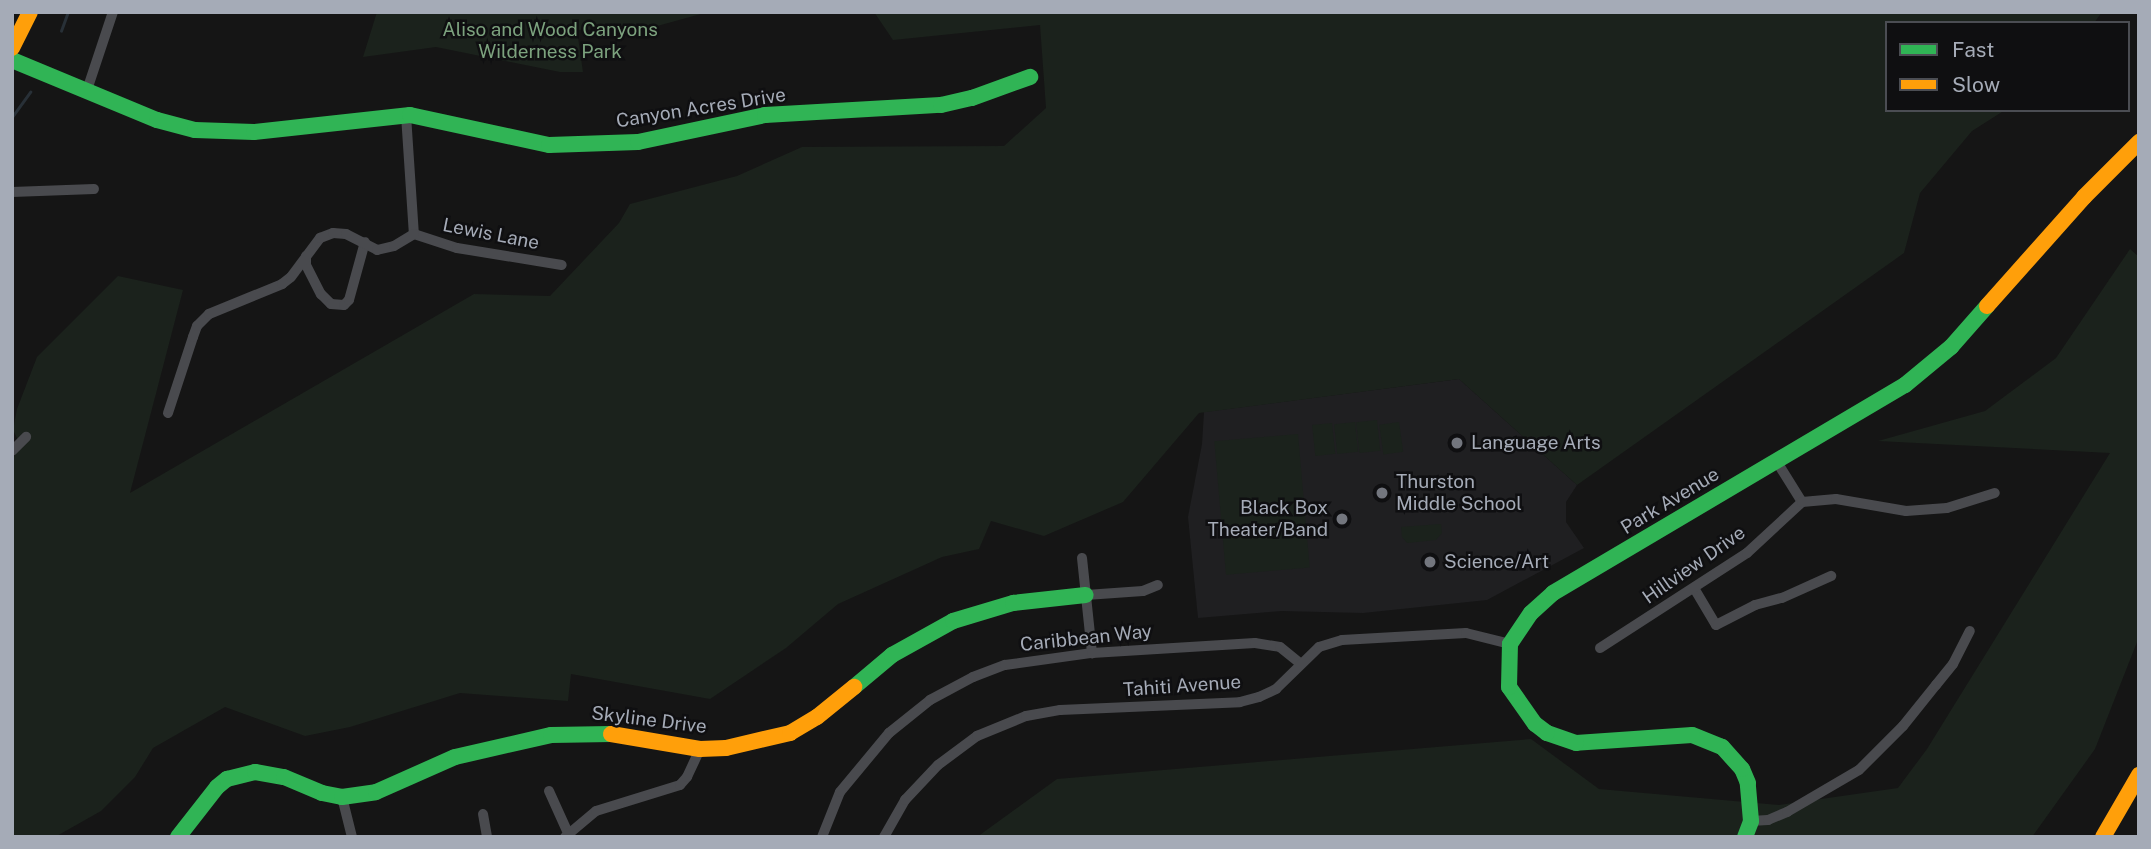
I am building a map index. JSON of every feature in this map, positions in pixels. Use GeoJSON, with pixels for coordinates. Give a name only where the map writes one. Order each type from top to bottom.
{"type":"FeatureCollection","features":[{"type":"Feature","properties":{"kind":"street"},"geometry":{"type":"LineString","coordinates":[[12,48],[30,12]]}},
{"type":"Feature","properties":{"kind":"street"},"geometry":{"type":"LineString","coordinates":[[87,90],[113,12]]}},
{"type":"Feature","properties":{"kind":"street","name":"Canyon Acres Drive"},"geometry":{"type":"LineString","coordinates":[[12,60],[157,120],[195,130],[220,132],[302,128],[406,115],[549,145],[638,142],[765,115],[896,110],[940,105],[972,98],[1030,76]]}},
{"type":"Feature","properties":{"kind":"street"},"geometry":{"type":"LineString","coordinates":[[168,413],[197,326],[209,314],[282,284],[291,277],[320,238],[333,233],[365,242],[371,248],[387,249],[414,234],[406,115]]}},
{"type":"Feature","properties":{"kind":"street","name":"Park Avenue"},"geometry":{"type":"LineString","coordinates":[[1510,645],[1531,612],[1553,593],[1905,385],[1937,360],[2084,197],[2139,142]]}},
{"type":"Feature","properties":{"kind":"street"},"geometry":{"type":"LineString","coordinates":[[12,192],[94,189]]}},
{"type":"Feature","properties":{"kind":"street","name":"Lewis Lane"},"geometry":{"type":"LineString","coordinates":[[414,234],[457,248],[562,265]]}},
{"type":"Feature","properties":{"kind":"street"},"geometry":{"type":"LineString","coordinates":[[306,256],[312,281],[321,294],[338,307],[349,300],[365,242]]}},
{"type":"Feature","properties":{"kind":"street"},"geometry":{"type":"LineString","coordinates":[[12,450],[26,437]]}},
{"type":"Feature","properties":{"kind":"street"},"geometry":{"type":"LineString","coordinates":[[1777,462],[1802,502],[1836,499],[1906,511],[1947,508],[1995,493]]}},
{"type":"Feature","properties":{"kind":"street","name":"Hillview Drive"},"geometry":{"type":"LineString","coordinates":[[1600,648],[1746,553],[1802,502]]}},
{"type":"Feature","properties":{"kind":"street"},"geometry":{"type":"LineString","coordinates":[[1082,558],[1092,653]]}},
{"type":"Feature","properties":{"kind":"street"},"geometry":{"type":"LineString","coordinates":[[1694,588],[1716,625],[1755,605],[1782,598],[1830,576]]}},
{"type":"Feature","properties":{"kind":"street","name":"Skyline Drive"},"geometry":{"type":"LineString","coordinates":[[178,837],[216,787],[239,775],[255,772],[284,777],[321,793],[342,797],[376,792],[455,757],[551,735],[603,733],[700,750],[726,748],[790,733],[817,717],[892,655],[953,621],[1013,603],[1143,591],[1158,585]]}},
{"type":"Feature","properties":{"kind":"street"},"geometry":{"type":"LineString","coordinates":[[1751,821],[1768,820],[1787,812],[1859,770],[1903,726],[1953,664],[1970,631]]}},
{"type":"Feature","properties":{"kind":"street","name":"Tahiti Avenue"},"geometry":{"type":"LineString","coordinates":[[884,837],[891,822],[922,779],[977,736],[1004,724],[1060,710],[1240,702],[1276,689],[1319,647],[1342,640],[1466,633],[1510,645]]}},
{"type":"Feature","properties":{"kind":"street","name":"Caribbean Way"},"geometry":{"type":"LineString","coordinates":[[821,837],[840,792],[855,770],[889,733],[930,700],[972,677],[1005,665],[1092,653],[1255,643],[1280,647],[1300,663]]}},
{"type":"Feature","properties":{"kind":"street"},"geometry":{"type":"LineString","coordinates":[[1510,645],[1509,687],[1535,724],[1547,733],[1576,743],[1676,734],[1708,740],[1722,747],[1742,769],[1752,800],[1751,821],[1745,837]]}},
{"type":"Feature","properties":{"kind":"street"},"geometry":{"type":"LineString","coordinates":[[549,791],[566,835],[596,811],[680,785],[687,777],[700,750]]}},
{"type":"Feature","properties":{"kind":"street"},"geometry":{"type":"LineString","coordinates":[[2103,837],[2139,775]]}},
{"type":"Feature","properties":{"kind":"street"},"geometry":{"type":"LineString","coordinates":[[342,797],[352,837]]}},
{"type":"Feature","properties":{"kind":"street"},"geometry":{"type":"LineString","coordinates":[[483,814],[487,837]]}},
{"type":"Feature","properties":{"kind":"shaded area","name":"Thurston Middle School"},"geometry":{"type":"Polygon","coordinates":[[[1459,379],[1577,485],[1566,502],[1566,522],[1584,548],[1487,600],[1363,613],[1281,611],[1198,618],[1188,517],[1202,444],[1204,412],[1459,379]]]}},
{"type":"Feature","properties":{"kind":"green space","name":"Aliso and Wood Canyons Wilderness Park"},"geometry":{"type":"Polygon","coordinates":[[[377,12],[708,12],[650,28],[577,30],[583,72],[560,72],[436,47],[363,57],[377,12]]]}},
{"type":"Feature","properties":{"kind":"green space"},"geometry":{"type":"Polygon","coordinates":[[[874,12],[2102,12],[2095,21],[1885,21],[1885,112],[2002,112],[1972,131],[1920,193],[1904,253],[1577,485],[1459,379],[1199,413],[1123,502],[1044,536],[991,521],[979,549],[942,557],[838,604],[786,648],[710,699],[571,674],[568,701],[460,693],[350,727],[305,736],[225,707],[153,748],[135,777],[101,811],[55,837],[12,837],[12,461],[20,444],[13,430],[17,409],[37,357],[118,276],[183,290],[130,493],[474,294],[550,296],[619,223],[630,204],[737,176],[802,147],[1004,146],[1046,108],[1040,25],[893,40],[874,12]]]}},
{"type":"Feature","properties":{"kind":"green space"},"geometry":{"type":"Polygon","coordinates":[[[2130,249],[2139,257],[2139,637],[2095,749],[2032,837],[977,837],[1057,779],[1531,739],[1599,789],[1779,805],[1898,788],[1927,749],[2110,453],[1878,441],[1985,411],[2056,358],[2130,249]]]}},
{"type":"Feature","properties":{"kind":"green space"},"geometry":{"type":"Polygon","coordinates":[[[1377,420],[1380,451],[1359,453],[1356,422],[1377,420]]]}},
{"type":"Feature","properties":{"kind":"green space"},"geometry":{"type":"Polygon","coordinates":[[[1355,422],[1358,452],[1337,454],[1334,424],[1355,422]]]}},
{"type":"Feature","properties":{"kind":"green space"},"geometry":{"type":"Polygon","coordinates":[[[1399,422],[1403,452],[1383,454],[1379,425],[1399,422]]]}},
{"type":"Feature","properties":{"kind":"green space"},"geometry":{"type":"Polygon","coordinates":[[[1332,423],[1335,454],[1315,456],[1312,425],[1332,423]]]}},
{"type":"Feature","properties":{"kind":"green space"},"geometry":{"type":"Polygon","coordinates":[[[1298,434],[1310,567],[1226,575],[1214,441],[1298,434]]]}},
{"type":"Feature","properties":{"kind":"green space"},"geometry":{"type":"Polygon","coordinates":[[[1441,524],[1442,533],[1436,540],[1407,543],[1402,537],[1401,527],[1441,524]]]}},
{"type":"Feature","properties":{"kind":"waterway"},"geometry":{"type":"LineString","coordinates":[[61,31],[68,12]]}},
{"type":"Feature","properties":{"kind":"waterway"},"geometry":{"type":"LineString","coordinates":[[12,117],[30,92]]}},
{"type":"Feature","properties":{"kind":"traffic: fast"},"geometry":{"type":"LineString","coordinates":[[12,60],[157,120],[195,130],[254,132],[410,115],[549,145],[638,142],[765,115],[941,105],[972,98],[1030,77]]}},
{"type":"Feature","properties":{"kind":"traffic: fast"},"geometry":{"type":"LineString","coordinates":[[1745,837],[1751,821],[1748,783],[1742,769],[1722,747],[1692,735],[1576,743],[1547,733],[1535,724],[1509,687],[1510,644],[1531,613],[1553,593],[1905,385],[1951,347],[1987,306]]}},
{"type":"Feature","properties":{"kind":"traffic: fast"},"geometry":{"type":"LineString","coordinates":[[854,687],[892,655],[953,621],[1013,603],[1086,595]]}},
{"type":"Feature","properties":{"kind":"traffic: fast"},"geometry":{"type":"LineString","coordinates":[[178,837],[217,787],[227,779],[255,772],[284,777],[322,793],[342,797],[376,792],[455,757],[551,735],[611,734]]}},
{"type":"Feature","properties":{"kind":"traffic: slow"},"geometry":{"type":"LineString","coordinates":[[12,48],[30,12]]}},
{"type":"Feature","properties":{"kind":"traffic: slow"},"geometry":{"type":"LineString","coordinates":[[1987,306],[2084,197],[2139,142]]}},
{"type":"Feature","properties":{"kind":"traffic: slow"},"geometry":{"type":"LineString","coordinates":[[611,734],[700,749],[726,748],[790,733],[817,717],[854,687]]}},
{"type":"Feature","properties":{"kind":"traffic: slow"},"geometry":{"type":"LineString","coordinates":[[2103,837],[2139,775]]}},
{"type":"Feature","properties":{"kind":"place","name":"Language Arts"},"geometry":{"type":"Point","coordinates":[1457,443]}},
{"type":"Feature","properties":{"kind":"place","name":"Thurston Middle School"},"geometry":{"type":"Point","coordinates":[1382,493]}},
{"type":"Feature","properties":{"kind":"place","name":"Black Box Theater/Band"},"geometry":{"type":"Point","coordinates":[1342,519]}},
{"type":"Feature","properties":{"kind":"place","name":"Science/Art"},"geometry":{"type":"Point","coordinates":[1430,562]}}]}
